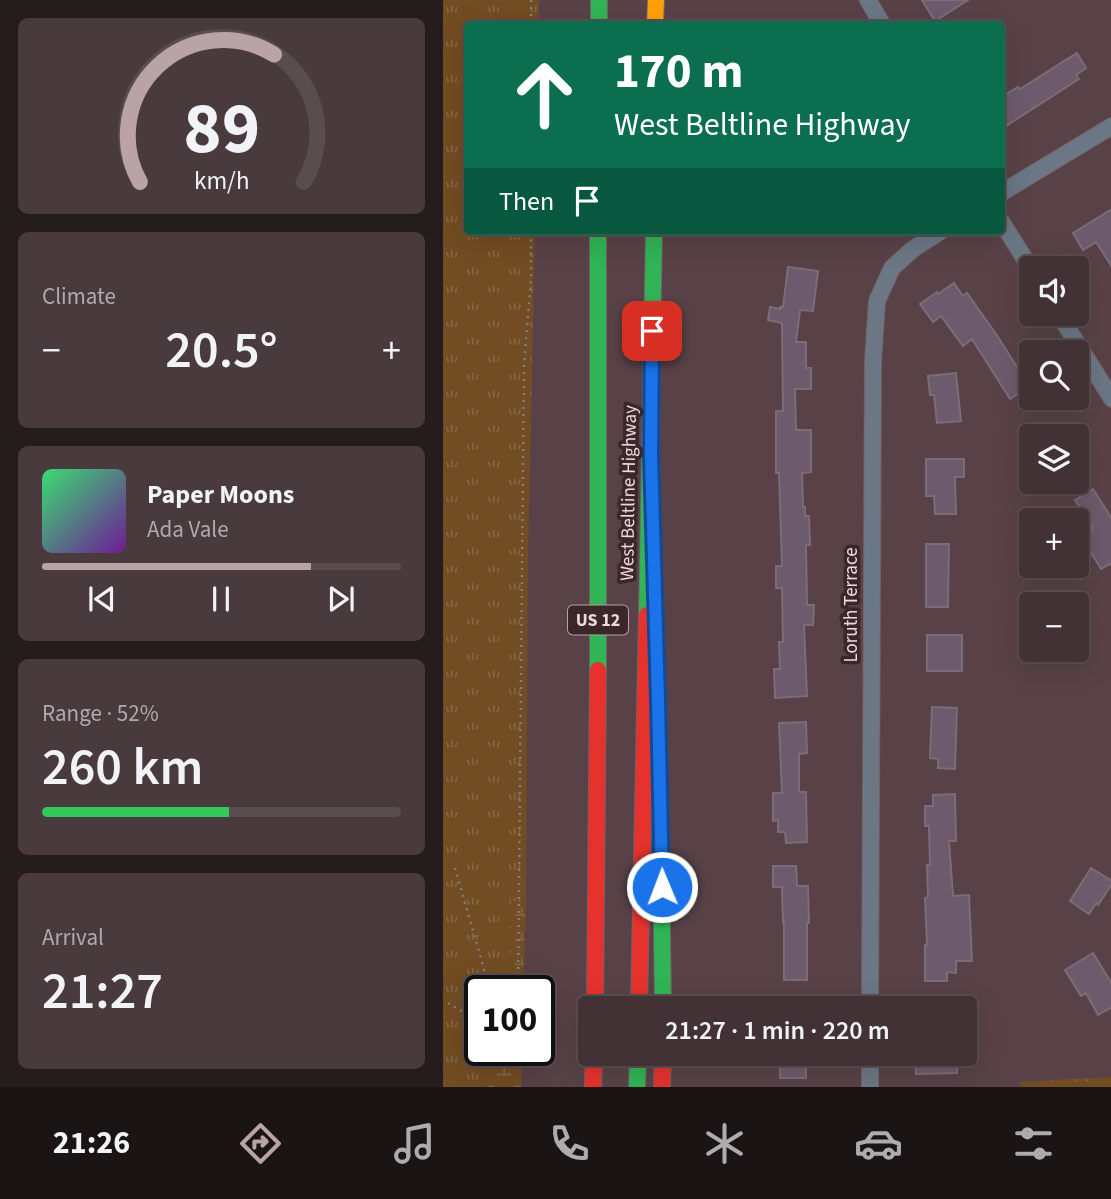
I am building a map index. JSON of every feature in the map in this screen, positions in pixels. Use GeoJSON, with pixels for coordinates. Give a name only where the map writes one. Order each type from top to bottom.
{"type":"FeatureCollection","features":[{"type":"Feature","properties":{"kind":"highway"},"geometry":{"type":"LineString","coordinates":[[599,0],[599,21]]}},
{"type":"Feature","properties":{"kind":"highway"},"geometry":{"type":"LineString","coordinates":[[655,0],[655,21]]}},
{"type":"Feature","properties":{"kind":"highway","name":"West Beltline Highway"},"geometry":{"type":"LineString","coordinates":[[595,996],[598,235]]}},
{"type":"Feature","properties":{"kind":"highway","name":"West Beltline Highway"},"geometry":{"type":"LineString","coordinates":[[639,996],[654,235]]}},
{"type":"Feature","properties":{"kind":"highway"},"geometry":{"type":"LineString","coordinates":[[651,456],[660,768]]}},
{"type":"Feature","properties":{"kind":"highway"},"geometry":{"type":"LineString","coordinates":[[661,834],[663,996]]}},
{"type":"Feature","properties":{"kind":"highway"},"geometry":{"type":"LineString","coordinates":[[593,1087],[594,1066]]}},
{"type":"Feature","properties":{"kind":"highway"},"geometry":{"type":"LineString","coordinates":[[637,1087],[638,1066]]}},
{"type":"Feature","properties":{"kind":"highway"},"geometry":{"type":"LineString","coordinates":[[662,1087],[663,1066]]}},
{"type":"Feature","properties":{"kind":"street"},"geometry":{"type":"LineString","coordinates":[[868,0],[880,21]]}},
{"type":"Feature","properties":{"kind":"street"},"geometry":{"type":"LineString","coordinates":[[1005,191],[1111,126]]}},
{"type":"Feature","properties":{"kind":"street"},"geometry":{"type":"LineString","coordinates":[[1005,227],[1023,256]]}},
{"type":"Feature","properties":{"kind":"street","name":"Loruth Terrace"},"geometry":{"type":"LineString","coordinates":[[870,996],[873,374],[877,301],[892,268],[913,249],[935,235]]}},
{"type":"Feature","properties":{"kind":"street"},"geometry":{"type":"LineString","coordinates":[[1066,326],[1111,399]]}},
{"type":"Feature","properties":{"kind":"street"},"geometry":{"type":"LineString","coordinates":[[870,1066],[870,1087]]}},
{"type":"Feature","properties":{"kind":"path"},"geometry":{"type":"LineString","coordinates":[[531,0],[531,21]]}},
{"type":"Feature","properties":{"kind":"path"},"geometry":{"type":"LineString","coordinates":[[518,975],[524,365],[531,278],[531,235]]}},
{"type":"Feature","properties":{"kind":"path"},"geometry":{"type":"LineString","coordinates":[[455,868],[486,975]]}},
{"type":"Feature","properties":{"kind":"path"},"geometry":{"type":"LineString","coordinates":[[448,1003],[464,1012]]}},
{"type":"Feature","properties":{"kind":"green space"},"geometry":{"type":"Polygon","coordinates":[[[443,0],[539,0],[539,21],[464,21],[464,235],[535,235],[524,975],[464,975],[464,1066],[522,1066],[521,1087],[443,1087],[443,0]]]}},
{"type":"Feature","properties":{"kind":"green space"},"geometry":{"type":"Polygon","coordinates":[[[511,901],[526,902],[524,975],[507,975],[511,901]]]}},
{"type":"Feature","properties":{"kind":"green space"},"geometry":{"type":"Polygon","coordinates":[[[496,1066],[522,1066],[521,1087],[488,1087],[496,1066]]]}},
{"type":"Feature","properties":{"kind":"green space"},"geometry":{"type":"Polygon","coordinates":[[[1111,1077],[1111,1087],[1022,1087],[1019,1082],[1111,1077]]]}},
{"type":"Feature","properties":{"kind":"building"},"geometry":{"type":"Polygon","coordinates":[[[922,0],[968,0],[935,21],[922,0]]]}},
{"type":"Feature","properties":{"kind":"building"},"geometry":{"type":"Polygon","coordinates":[[[1077,53],[1086,68],[1076,75],[1079,79],[1006,126],[1005,95],[1018,87],[1020,89],[1077,53]]]}},
{"type":"Feature","properties":{"kind":"building"},"geometry":{"type":"Polygon","coordinates":[[[1112,209],[1112,267],[1096,242],[1083,250],[1073,233],[1112,209]]]}},
{"type":"Feature","properties":{"kind":"building"},"geometry":{"type":"Polygon","coordinates":[[[788,267],[818,271],[813,311],[800,310],[796,342],[806,342],[806,368],[811,368],[811,389],[795,389],[796,430],[811,430],[811,472],[802,473],[803,507],[805,516],[809,516],[810,545],[806,545],[807,605],[814,605],[813,625],[804,625],[807,696],[775,698],[774,669],[780,669],[779,642],[783,642],[782,588],[776,588],[776,566],[782,566],[779,473],[776,473],[776,411],[783,411],[782,323],[768,320],[770,307],[783,307],[788,267]]]}},
{"type":"Feature","properties":{"kind":"building"},"geometry":{"type":"Polygon","coordinates":[[[954,283],[963,296],[967,293],[1019,370],[1019,393],[1010,399],[972,339],[963,346],[941,316],[933,322],[920,304],[937,292],[938,294],[954,283]]]}},
{"type":"Feature","properties":{"kind":"building"},"geometry":{"type":"Polygon","coordinates":[[[956,373],[961,421],[937,423],[934,395],[930,395],[928,376],[956,373]]]}},
{"type":"Feature","properties":{"kind":"building"},"geometry":{"type":"Polygon","coordinates":[[[926,459],[964,459],[964,477],[955,477],[956,514],[935,514],[934,496],[926,496],[926,459]]]}},
{"type":"Feature","properties":{"kind":"building"},"geometry":{"type":"Polygon","coordinates":[[[1093,489],[1112,519],[1112,563],[1101,569],[1089,549],[1089,531],[1093,529],[1089,523],[1089,508],[1080,508],[1075,500],[1089,494],[1093,489]]]}},
{"type":"Feature","properties":{"kind":"building"},"geometry":{"type":"Polygon","coordinates":[[[926,544],[949,544],[948,607],[926,607],[926,544]]]}},
{"type":"Feature","properties":{"kind":"building"},"geometry":{"type":"Polygon","coordinates":[[[927,635],[962,635],[962,671],[927,671],[927,635]]]}},
{"type":"Feature","properties":{"kind":"building"},"geometry":{"type":"Polygon","coordinates":[[[932,707],[957,708],[955,769],[938,768],[938,759],[930,758],[932,707]]]}},
{"type":"Feature","properties":{"kind":"building"},"geometry":{"type":"Polygon","coordinates":[[[806,722],[807,753],[799,754],[799,792],[806,792],[807,842],[786,843],[785,832],[778,832],[778,820],[773,821],[773,793],[782,793],[779,723],[806,722]]]}},
{"type":"Feature","properties":{"kind":"building"},"geometry":{"type":"Polygon","coordinates":[[[955,794],[956,841],[949,841],[953,896],[969,895],[972,961],[956,961],[956,973],[947,972],[947,981],[925,981],[925,898],[928,897],[927,865],[930,865],[929,826],[925,826],[925,806],[933,806],[933,795],[955,794]]]}},
{"type":"Feature","properties":{"kind":"building"},"geometry":{"type":"Polygon","coordinates":[[[773,866],[796,866],[797,886],[808,886],[807,980],[784,980],[782,887],[773,887],[773,866]]]}},
{"type":"Feature","properties":{"kind":"building"},"geometry":{"type":"Polygon","coordinates":[[[1091,868],[1112,881],[1112,884],[1089,914],[1070,901],[1091,868]]]}},
{"type":"Feature","properties":{"kind":"building"},"geometry":{"type":"Polygon","coordinates":[[[1093,953],[1112,984],[1112,1007],[1098,1015],[1086,993],[1081,996],[1065,970],[1093,953]]]}},
{"type":"Feature","properties":{"kind":"building"},"geometry":{"type":"Polygon","coordinates":[[[780,1066],[806,1066],[806,1078],[780,1078],[780,1066]]]}},
{"type":"Feature","properties":{"kind":"building"},"geometry":{"type":"Polygon","coordinates":[[[916,1066],[957,1066],[957,1073],[916,1074],[916,1066]]]}},
{"type":"Feature","properties":{"kind":"traffic: fast"},"geometry":{"type":"LineString","coordinates":[[599,0],[599,21]]}},
{"type":"Feature","properties":{"kind":"traffic: fast"},"geometry":{"type":"LineString","coordinates":[[598,235],[598,670]]}},
{"type":"Feature","properties":{"kind":"traffic: fast"},"geometry":{"type":"LineString","coordinates":[[647,615],[654,235]]}},
{"type":"Feature","properties":{"kind":"traffic: fast"},"geometry":{"type":"LineString","coordinates":[[661,854],[663,996]]}},
{"type":"Feature","properties":{"kind":"traffic: fast"},"geometry":{"type":"LineString","coordinates":[[637,1087],[638,1066]]}},
{"type":"Feature","properties":{"kind":"traffic: slow"},"geometry":{"type":"LineString","coordinates":[[655,21],[656,0]]}},
{"type":"Feature","properties":{"kind":"traffic: jam"},"geometry":{"type":"LineString","coordinates":[[639,996],[647,615]]}},
{"type":"Feature","properties":{"kind":"traffic: jam"},"geometry":{"type":"LineString","coordinates":[[595,996],[598,670]]}},
{"type":"Feature","properties":{"kind":"traffic: jam"},"geometry":{"type":"LineString","coordinates":[[593,1087],[594,1066]]}},
{"type":"Feature","properties":{"kind":"traffic: jam"},"geometry":{"type":"LineString","coordinates":[[662,1087],[663,1066]]}},
{"type":"Feature","properties":{"kind":"route"},"geometry":{"type":"LineString","coordinates":[[652,331],[651,456],[662,887]]}}]}
